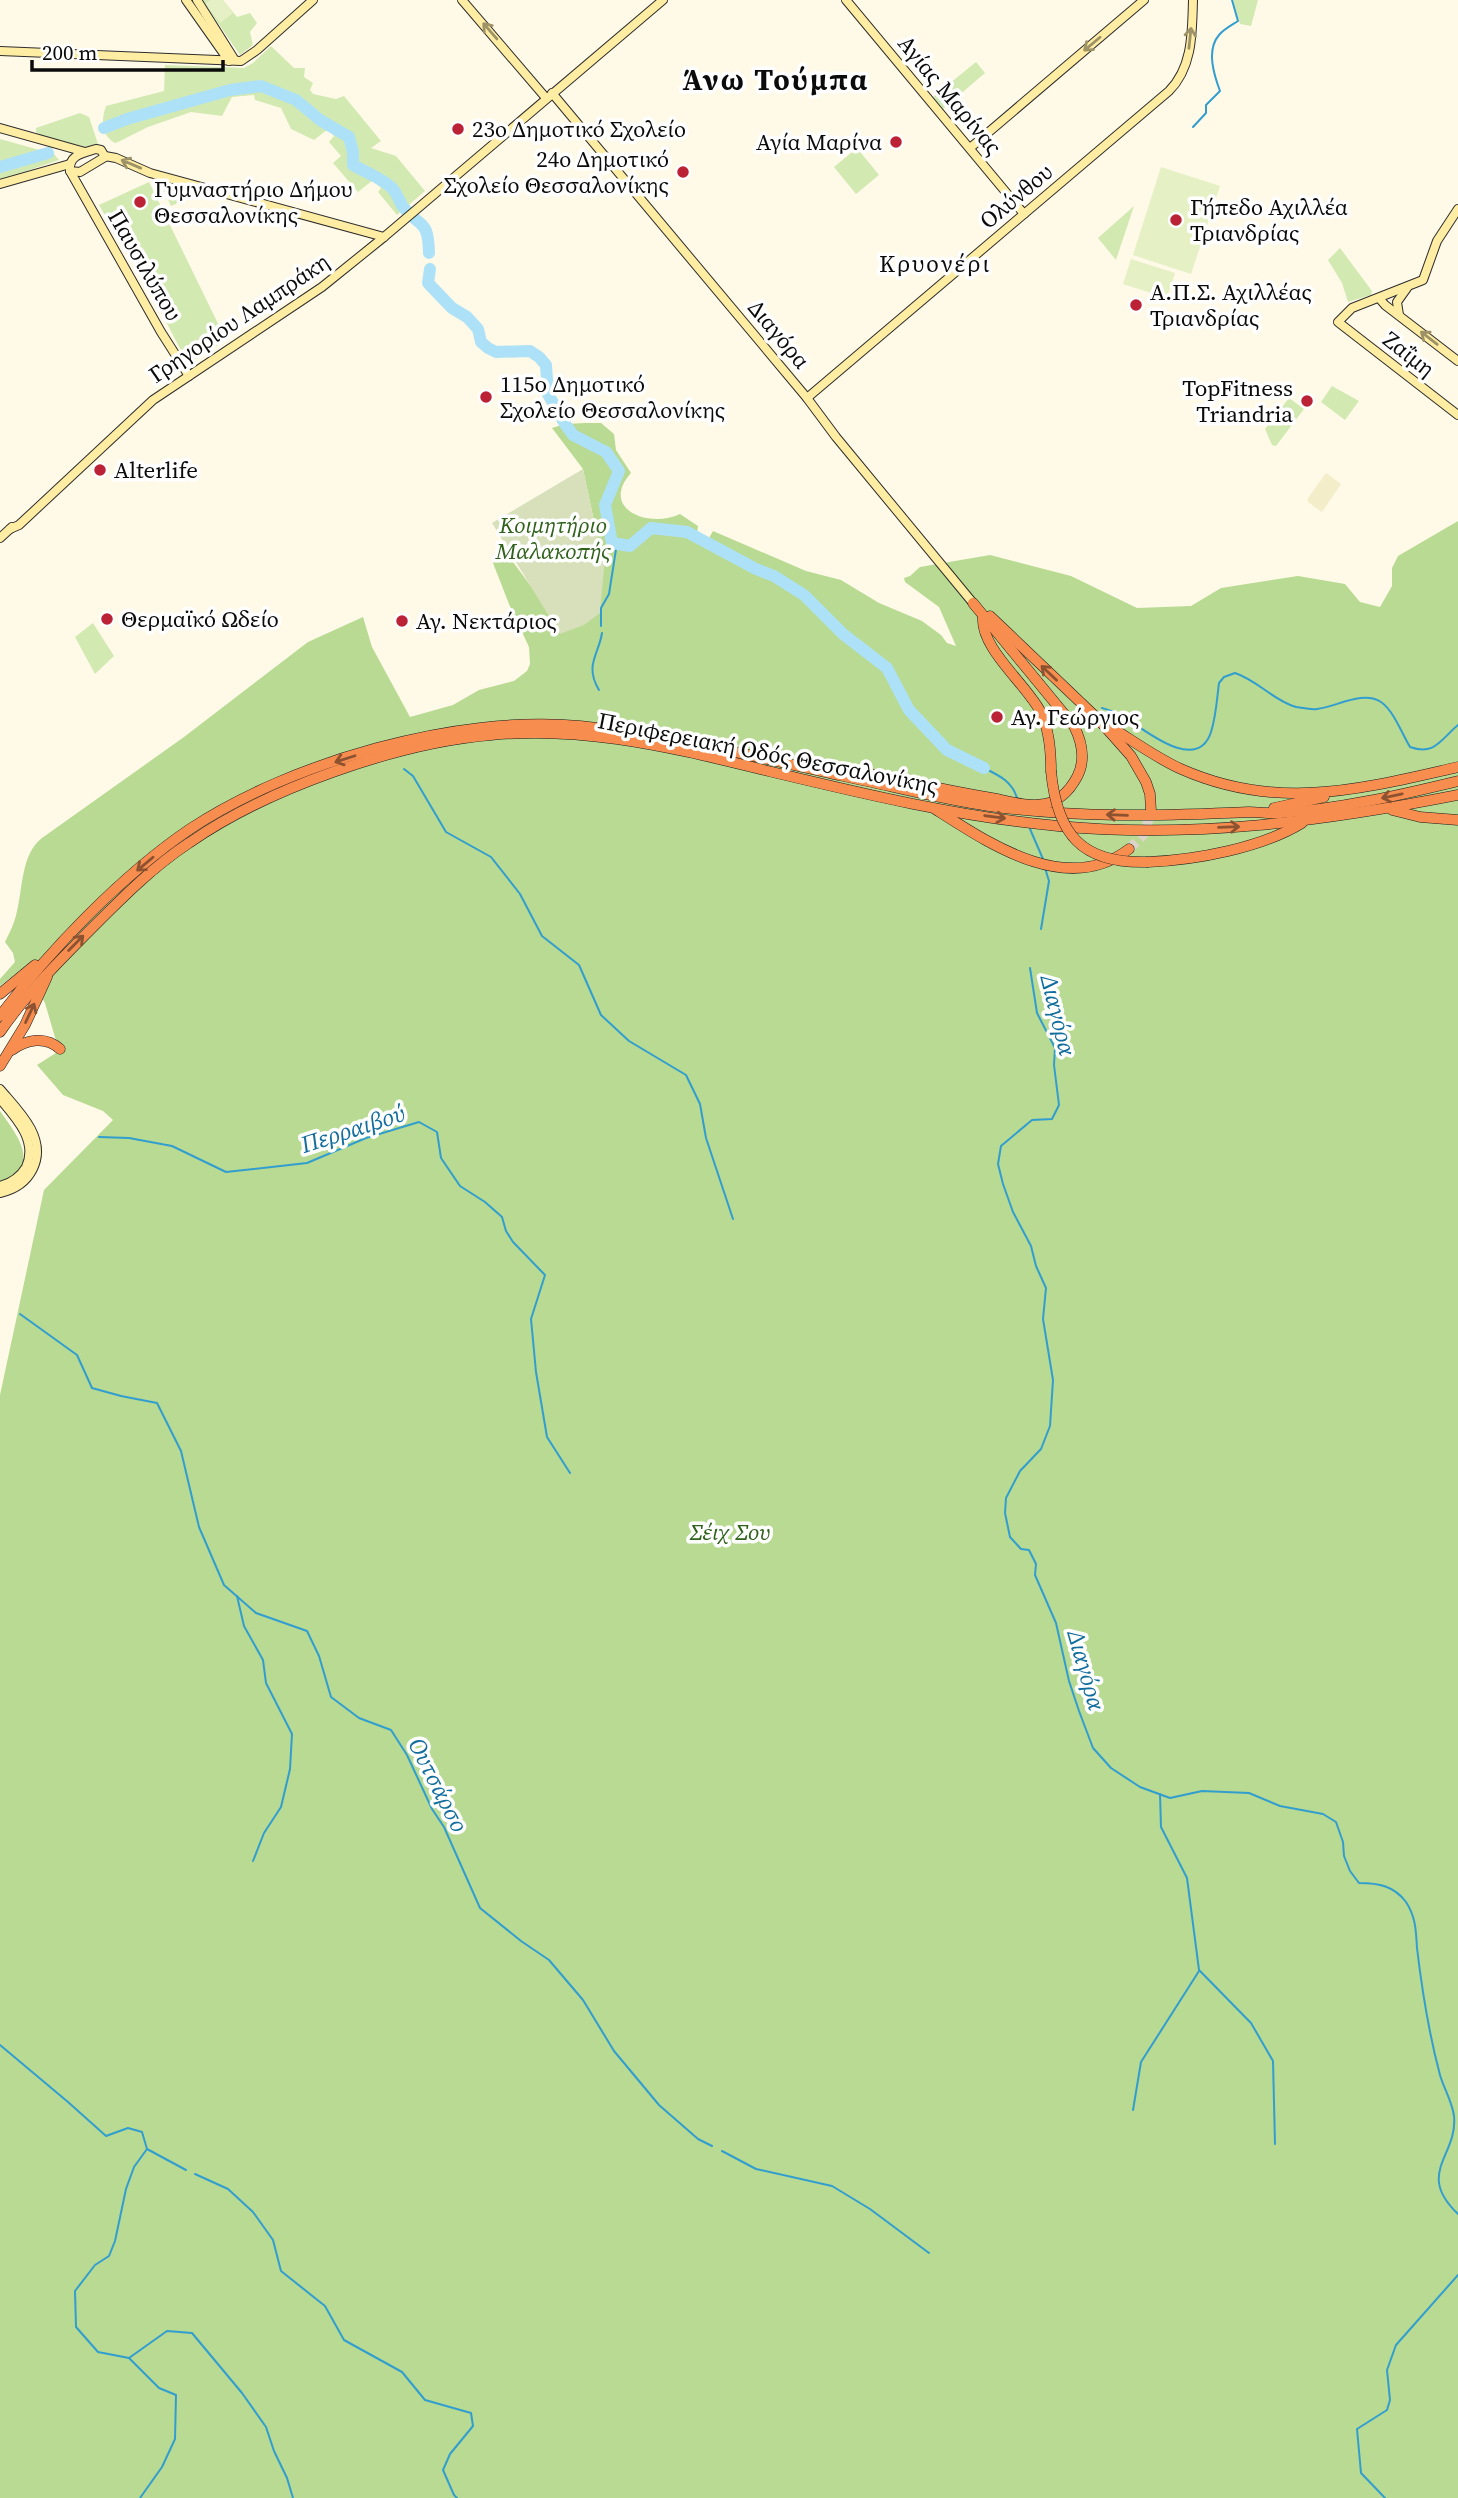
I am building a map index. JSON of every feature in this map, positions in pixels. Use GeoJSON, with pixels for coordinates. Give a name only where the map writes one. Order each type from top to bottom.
{"type":"FeatureCollection","features":[{"type":"Feature","properties":{"kind":"highway"},"geometry":{"type":"LineString","coordinates":[[973,603],[1070,721],[1082,746],[1080,770],[1070,788],[1036,808]]}},
{"type":"Feature","properties":{"kind":"highway"},"geometry":{"type":"LineString","coordinates":[[973,603],[987,612],[1099,720],[1142,772],[1150,793],[1151,811]]}},
{"type":"Feature","properties":{"kind":"highway"},"geometry":{"type":"LineString","coordinates":[[983,617],[982,625],[998,654],[1029,692],[1042,716],[1048,738],[1057,813],[1065,827],[1088,850],[1104,858],[1123,862],[1148,862],[1258,844],[1281,836],[1304,822]]}},
{"type":"Feature","properties":{"kind":"highway"},"geometry":{"type":"LineString","coordinates":[[1099,720],[1168,762],[1216,782],[1264,792],[1334,793]]}},
{"type":"Feature","properties":{"kind":"highway","name":"Περιφερειακή Οδός Θεσσαλονίκης"},"geometry":{"type":"LineString","coordinates":[[0,1016],[31,976],[65,940],[176,839],[212,816],[264,790],[316,769],[424,738],[516,725],[583,727],[682,741],[956,801],[1150,816],[1252,812],[1277,814],[1344,805],[1458,781]]}},
{"type":"Feature","properties":{"kind":"highway","name":"Περιφερειακή Οδός Θεσσαλονίκης"},"geometry":{"type":"LineString","coordinates":[[0,1032],[51,969],[144,879],[187,844],[256,804],[331,774],[440,743],[520,733],[612,738],[688,752],[930,806],[1041,824],[1161,829],[1239,827],[1304,822],[1458,795]]}},
{"type":"Feature","properties":{"kind":"highway"},"geometry":{"type":"LineString","coordinates":[[1252,812],[1458,767]]}},
{"type":"Feature","properties":{"kind":"highway"},"geometry":{"type":"LineString","coordinates":[[930,806],[981,839],[1029,860],[1053,867],[1078,868],[1097,865],[1113,860],[1129,849]]}},
{"type":"Feature","properties":{"kind":"highway"},"geometry":{"type":"LineString","coordinates":[[1388,809],[1420,817],[1458,820]]}},
{"type":"Feature","properties":{"kind":"highway"},"geometry":{"type":"LineString","coordinates":[[0,994],[65,940]]}},
{"type":"Feature","properties":{"kind":"highway"},"geometry":{"type":"LineString","coordinates":[[0,1066],[25,1025],[51,969]]}},
{"type":"Feature","properties":{"kind":"highway"},"geometry":{"type":"LineString","coordinates":[[6,1055],[21,1044],[31,1041],[48,1041],[60,1049]]}},
{"type":"Feature","properties":{"kind":"street"},"geometry":{"type":"LineString","coordinates":[[186,0],[233,61]]}},
{"type":"Feature","properties":{"kind":"street"},"geometry":{"type":"LineString","coordinates":[[197,0],[233,61]]}},
{"type":"Feature","properties":{"kind":"street"},"geometry":{"type":"LineString","coordinates":[[0,51],[233,61],[250,56],[313,0]]}},
{"type":"Feature","properties":{"kind":"street","name":"Διαγόρα"},"geometry":{"type":"LineString","coordinates":[[463,0],[549,96],[807,398],[973,603]]}},
{"type":"Feature","properties":{"kind":"street","name":"Γρηγορίου Λαμπράκη"},"geometry":{"type":"LineString","coordinates":[[0,538],[19,525],[153,400],[304,300],[384,237],[663,0]]}},
{"type":"Feature","properties":{"kind":"street","name":"Αγίας Μαρίνας"},"geometry":{"type":"LineString","coordinates":[[846,0],[1024,214]]}},
{"type":"Feature","properties":{"kind":"street"},"geometry":{"type":"LineString","coordinates":[[970,148],[1144,0]]}},
{"type":"Feature","properties":{"kind":"street","name":"Ολύνθου"},"geometry":{"type":"LineString","coordinates":[[807,398],[1166,95],[1182,76],[1190,45],[1193,0]]}},
{"type":"Feature","properties":{"kind":"street"},"geometry":{"type":"LineString","coordinates":[[0,128],[78,152],[101,150],[105,156],[150,173],[384,237]]}},
{"type":"Feature","properties":{"kind":"street"},"geometry":{"type":"LineString","coordinates":[[70,167],[78,152]]}},
{"type":"Feature","properties":{"kind":"street"},"geometry":{"type":"LineString","coordinates":[[0,184],[70,167],[80,172],[105,156]]}},
{"type":"Feature","properties":{"kind":"street","name":"Παυσιλύπου"},"geometry":{"type":"LineString","coordinates":[[70,167],[188,376]]}},
{"type":"Feature","properties":{"kind":"street"},"geometry":{"type":"LineString","coordinates":[[1458,209],[1437,241],[1424,278],[1407,288],[1379,298],[1458,361]]}},
{"type":"Feature","properties":{"kind":"street"},"geometry":{"type":"LineString","coordinates":[[1399,315],[1397,303],[1407,288]]}},
{"type":"Feature","properties":{"kind":"street","name":"Ζαΐμη"},"geometry":{"type":"LineString","coordinates":[[1379,298],[1352,307],[1338,322],[1458,415]]}},
{"type":"Feature","properties":{"kind":"street"},"geometry":{"type":"LineString","coordinates":[[0,1089],[31,1129],[37,1156],[27,1180],[0,1193]]}},
{"type":"Feature","properties":{"kind":"street"},"geometry":{"type":"LineString","coordinates":[[0,1099],[22,1128],[30,1149],[22,1174],[0,1186]]}},
{"type":"Feature","properties":{"kind":"shaded area"},"geometry":{"type":"Polygon","coordinates":[[[1326,473],[1341,484],[1322,512],[1308,502],[1308,498],[1326,473]]]}},
{"type":"Feature","properties":{"kind":"green space"},"geometry":{"type":"Polygon","coordinates":[[[202,0],[223,0],[237,17],[250,13],[257,23],[250,32],[253,45],[240,55],[202,0]]]}},
{"type":"Feature","properties":{"kind":"green space"},"geometry":{"type":"Polygon","coordinates":[[[210,0],[223,0],[233,13],[220,23],[205,4],[210,0]]]}},
{"type":"Feature","properties":{"kind":"green space"},"geometry":{"type":"Polygon","coordinates":[[[1233,0],[1258,0],[1251,26],[1240,24],[1233,0]]]}},
{"type":"Feature","properties":{"kind":"green space"},"geometry":{"type":"Polygon","coordinates":[[[271,46],[294,68],[305,68],[304,77],[313,83],[310,90],[313,94],[336,99],[344,96],[381,141],[371,148],[396,156],[425,191],[397,215],[378,192],[381,188],[373,180],[358,192],[333,163],[341,156],[329,142],[334,136],[328,129],[314,140],[291,129],[281,108],[255,100],[254,95],[232,97],[222,116],[191,112],[148,127],[115,143],[107,136],[103,122],[106,106],[164,91],[165,65],[244,68],[271,46]]]}},
{"type":"Feature","properties":{"kind":"green space"},"geometry":{"type":"Polygon","coordinates":[[[976,62],[985,73],[943,109],[933,97],[976,62]]]}},
{"type":"Feature","properties":{"kind":"green space"},"geometry":{"type":"Polygon","coordinates":[[[80,113],[89,117],[99,147],[67,145],[36,132],[36,128],[80,113]]]}},
{"type":"Feature","properties":{"kind":"green space"},"geometry":{"type":"Polygon","coordinates":[[[0,139],[54,154],[59,160],[0,180],[0,139]]]}},
{"type":"Feature","properties":{"kind":"green space"},"geometry":{"type":"Polygon","coordinates":[[[857,148],[879,175],[856,194],[834,167],[857,148]]]}},
{"type":"Feature","properties":{"kind":"green space","name":"Γήπεδο Αχιλλέα Τριανδρίας"},"geometry":{"type":"Polygon","coordinates":[[[1161,167],[1220,186],[1191,274],[1133,255],[1161,167]]]}},
{"type":"Feature","properties":{"kind":"green space"},"geometry":{"type":"Polygon","coordinates":[[[160,181],[199,193],[171,206],[160,181]]]}},
{"type":"Feature","properties":{"kind":"green space"},"geometry":{"type":"Polygon","coordinates":[[[149,182],[226,340],[188,364],[121,235],[117,236],[99,205],[149,182]]]}},
{"type":"Feature","properties":{"kind":"green space"},"geometry":{"type":"Polygon","coordinates":[[[1134,206],[1116,260],[1098,238],[1134,206]]]}},
{"type":"Feature","properties":{"kind":"green space"},"geometry":{"type":"Polygon","coordinates":[[[1340,248],[1372,291],[1371,295],[1348,302],[1342,283],[1328,260],[1340,248]]]}},
{"type":"Feature","properties":{"kind":"green space"},"geometry":{"type":"Polygon","coordinates":[[[1131,259],[1175,273],[1167,298],[1123,284],[1131,259]]]}},
{"type":"Feature","properties":{"kind":"green space"},"geometry":{"type":"Polygon","coordinates":[[[1332,386],[1359,401],[1345,420],[1321,402],[1332,386]]]}},
{"type":"Feature","properties":{"kind":"green space"},"geometry":{"type":"Polygon","coordinates":[[[1289,398],[1304,409],[1276,446],[1272,445],[1265,429],[1289,398]]]}},
{"type":"Feature","properties":{"kind":"green space","name":"Σέιχ Σου"},"geometry":{"type":"Polygon","coordinates":[[[601,423],[614,434],[616,450],[631,473],[623,486],[621,497],[624,506],[632,513],[655,519],[680,514],[698,526],[697,534],[705,545],[713,531],[806,571],[841,580],[879,603],[922,621],[947,643],[956,646],[939,607],[905,582],[904,578],[920,567],[990,555],[1071,576],[1137,608],[1191,606],[1221,588],[1298,576],[1345,584],[1360,602],[1380,607],[1392,586],[1392,568],[1398,556],[1458,521],[1458,2498],[0,2498],[0,1395],[44,1190],[113,1120],[103,1111],[63,1095],[37,1065],[59,1051],[45,1003],[26,968],[0,986],[0,979],[15,962],[13,953],[5,942],[16,915],[26,862],[42,838],[184,737],[308,642],[363,617],[372,647],[410,717],[453,705],[479,690],[514,681],[527,671],[530,664],[529,647],[493,563],[502,547],[533,589],[560,633],[605,557],[597,535],[583,469],[552,428],[565,424],[601,423]]]}},
{"type":"Feature","properties":{"kind":"green space","name":"Κοιμητήριο Μαλακοπής"},"geometry":{"type":"Polygon","coordinates":[[[583,469],[597,535],[605,557],[600,613],[584,625],[560,634],[492,523],[583,469]]]}},
{"type":"Feature","properties":{"kind":"green space"},"geometry":{"type":"Polygon","coordinates":[[[93,623],[114,656],[95,674],[75,637],[93,623]]]}},
{"type":"Feature","properties":{"kind":"green space"},"geometry":{"type":"Polygon","coordinates":[[[0,1111],[19,1140],[23,1159],[21,1168],[0,1182],[0,1111]]]}},
{"type":"Feature","properties":{"kind":"waterway"},"geometry":{"type":"LineString","coordinates":[[1193,127],[1206,113],[1206,105],[1220,91],[1212,55],[1215,41],[1221,33],[1238,21],[1232,0]]}},
{"type":"Feature","properties":{"kind":"waterway"},"geometry":{"type":"LineString","coordinates":[[104,128],[230,90],[261,86],[296,100],[320,120],[349,137],[353,165],[394,190],[403,207],[425,229],[429,253]]}},
{"type":"Feature","properties":{"kind":"waterway"},"geometry":{"type":"LineString","coordinates":[[0,167],[48,153]]}},
{"type":"Feature","properties":{"kind":"waterway"},"geometry":{"type":"LineString","coordinates":[[430,269],[428,283],[452,308],[467,317],[478,329],[481,342],[488,348],[496,352],[530,351],[539,357],[546,365],[548,394],[565,424],[573,435],[606,452],[619,471],[605,505],[612,543],[630,546],[651,528],[687,532],[774,576],[804,595],[843,634],[887,668],[909,710],[947,750],[984,768]]}},
{"type":"Feature","properties":{"kind":"waterway"},"geometry":{"type":"LineString","coordinates":[[601,626],[601,608],[609,594],[617,543]]}},
{"type":"Feature","properties":{"kind":"waterway"},"geometry":{"type":"LineString","coordinates":[[599,690],[593,667],[602,633]]}},
{"type":"Feature","properties":{"kind":"waterway"},"geometry":{"type":"LineString","coordinates":[[1102,708],[1121,715],[1169,745],[1194,749],[1204,744],[1211,732],[1219,683],[1224,677],[1235,673],[1296,707],[1317,709],[1358,698],[1374,699],[1390,711],[1410,747],[1432,748],[1458,725]]}},
{"type":"Feature","properties":{"kind":"waterway"},"geometry":{"type":"LineString","coordinates":[[984,768],[1008,783],[1017,798]]}},
{"type":"Feature","properties":{"kind":"waterway"},"geometry":{"type":"LineString","coordinates":[[404,769],[413,776],[446,832],[491,857],[520,894],[542,936],[579,965],[601,1015],[629,1041],[686,1075],[700,1104],[706,1138],[733,1219]]}},
{"type":"Feature","properties":{"kind":"waterway"},"geometry":{"type":"LineString","coordinates":[[1030,829],[1043,859]]}},
{"type":"Feature","properties":{"kind":"waterway"},"geometry":{"type":"LineString","coordinates":[[1041,929],[1049,881],[1045,868]]}},
{"type":"Feature","properties":{"kind":"waterway","name":"Διαγόρα"},"geometry":{"type":"LineString","coordinates":[[1030,968],[1037,1013],[1055,1048],[1054,1065],[1059,1105],[1052,1119],[1032,1120],[1001,1146],[998,1164],[1013,1212],[1031,1246],[1046,1288],[1043,1319],[1053,1380],[1050,1426],[1041,1449],[1020,1471],[1006,1498],[1005,1513],[1010,1537],[1021,1549],[1029,1550],[1036,1564],[1035,1575],[1056,1623],[1079,1711],[1093,1748],[1111,1768],[1140,1787],[1170,1798],[1202,1791],[1249,1793],[1280,1806],[1323,1814],[1336,1822],[1343,1842],[1344,1856],[1359,1883],[1386,1886],[1406,1902],[1415,1925],[1432,2044],[1454,2116],[1454,2130],[1441,2165],[1440,2187],[1446,2200],[1458,2214]]}},
{"type":"Feature","properties":{"kind":"waterway","name":"Περραιβού"},"geometry":{"type":"LineString","coordinates":[[99,1137],[129,1138],[172,1146],[226,1172],[307,1163],[366,1138],[419,1122],[437,1132],[441,1158],[460,1186],[502,1217],[513,1242],[545,1275],[531,1319],[536,1372],[547,1437],[570,1473]]}},
{"type":"Feature","properties":{"kind":"waterway","name":"Ουτσάρσο"},"geometry":{"type":"LineString","coordinates":[[20,1314],[77,1355],[92,1388],[157,1403],[181,1451],[199,1527],[224,1585],[256,1613],[307,1631],[319,1656],[331,1697],[359,1718],[391,1730],[407,1755],[432,1809],[444,1827],[480,1908],[549,1960],[583,2000],[614,2051],[659,2105],[698,2139],[712,2146]]}},
{"type":"Feature","properties":{"kind":"waterway"},"geometry":{"type":"LineString","coordinates":[[237,1596],[244,1626],[263,1660],[266,1683],[292,1734],[290,1769],[281,1807],[264,1833],[253,1861]]}},
{"type":"Feature","properties":{"kind":"waterway"},"geometry":{"type":"LineString","coordinates":[[1160,1794],[1161,1827],[1187,1878],[1199,1970],[1251,2023],[1273,2061],[1275,2144]]}},
{"type":"Feature","properties":{"kind":"waterway"},"geometry":{"type":"LineString","coordinates":[[1133,2110],[1141,2062],[1199,1971]]}},
{"type":"Feature","properties":{"kind":"waterway"},"geometry":{"type":"LineString","coordinates":[[0,2045],[106,2136],[128,2128],[142,2132],[147,2149],[134,2167],[126,2189],[115,2241],[109,2256],[95,2265],[75,2291],[76,2327],[98,2352],[129,2358],[167,2331],[192,2333],[242,2393],[266,2427],[293,2498]]}},
{"type":"Feature","properties":{"kind":"waterway"},"geometry":{"type":"LineString","coordinates":[[147,2149],[186,2170]]}},
{"type":"Feature","properties":{"kind":"waterway","name":"Ουτσάρσο"},"geometry":{"type":"LineString","coordinates":[[722,2151],[756,2169],[832,2186],[870,2209],[929,2253]]}},
{"type":"Feature","properties":{"kind":"waterway"},"geometry":{"type":"LineString","coordinates":[[195,2174],[228,2189],[253,2212],[273,2240],[281,2271],[325,2306],[344,2340],[402,2372],[425,2400],[471,2413],[473,2426],[450,2454],[443,2470],[457,2498]]}},
{"type":"Feature","properties":{"kind":"waterway","name":"Διαγόρα"},"geometry":{"type":"LineString","coordinates":[[1385,2498],[1361,2473],[1357,2429],[1387,2410],[1390,2400],[1387,2370],[1396,2345],[1458,2275]]}},
{"type":"Feature","properties":{"kind":"waterway"},"geometry":{"type":"LineString","coordinates":[[129,2358],[159,2388],[176,2395],[175,2439],[162,2467],[140,2498]]}},
{"type":"Feature","properties":{"kind":"tunnel"},"geometry":{"type":"LineString","coordinates":[[1129,849],[1144,834],[1151,811]]}},
{"type":"Feature","properties":{"kind":"place","name":"23ο Δημοτικό Σχολείο"},"geometry":{"type":"Point","coordinates":[458,129]}},
{"type":"Feature","properties":{"kind":"place","name":"Αγία Μαρίνα"},"geometry":{"type":"Point","coordinates":[896,142]}},
{"type":"Feature","properties":{"kind":"place","name":"24ο Δημοτικό Σχολείο Θεσσαλονίκης"},"geometry":{"type":"Point","coordinates":[683,172]}},
{"type":"Feature","properties":{"kind":"place","name":"Γυμναστήριο Δήμου Θεσσαλονίκης"},"geometry":{"type":"Point","coordinates":[140,202]}},
{"type":"Feature","properties":{"kind":"place","name":"Γήπεδο Αχιλλέα Τριανδρίας"},"geometry":{"type":"Point","coordinates":[1176,220]}},
{"type":"Feature","properties":{"kind":"place","name":"Α.Π.Σ. Αχιλλέας Τριανδρίας"},"geometry":{"type":"Point","coordinates":[1136,305]}},
{"type":"Feature","properties":{"kind":"place","name":"115o Δημοτικό Σχολείο Θεσσαλονίκης"},"geometry":{"type":"Point","coordinates":[486,397]}},
{"type":"Feature","properties":{"kind":"place","name":"TopFitness Triandria"},"geometry":{"type":"Point","coordinates":[1307,401]}},
{"type":"Feature","properties":{"kind":"place","name":"Alterlife"},"geometry":{"type":"Point","coordinates":[100,470]}},
{"type":"Feature","properties":{"kind":"place","name":"Θερμαϊκό Ωδείο"},"geometry":{"type":"Point","coordinates":[107,619]}},
{"type":"Feature","properties":{"kind":"place","name":"Αγ. Νεκτάριος"},"geometry":{"type":"Point","coordinates":[402,621]}},
{"type":"Feature","properties":{"kind":"place","name":"Αγ. Γεώργιος"},"geometry":{"type":"Point","coordinates":[997,717]}},
{"type":"Feature","properties":{"kind":"district","name":"Άνω Τούμπα"},"geometry":{"type":"Point","coordinates":[776,80]}},
{"type":"Feature","properties":{"kind":"district","name":"Κρυονέρι"},"geometry":{"type":"Point","coordinates":[935,264]}}]}
